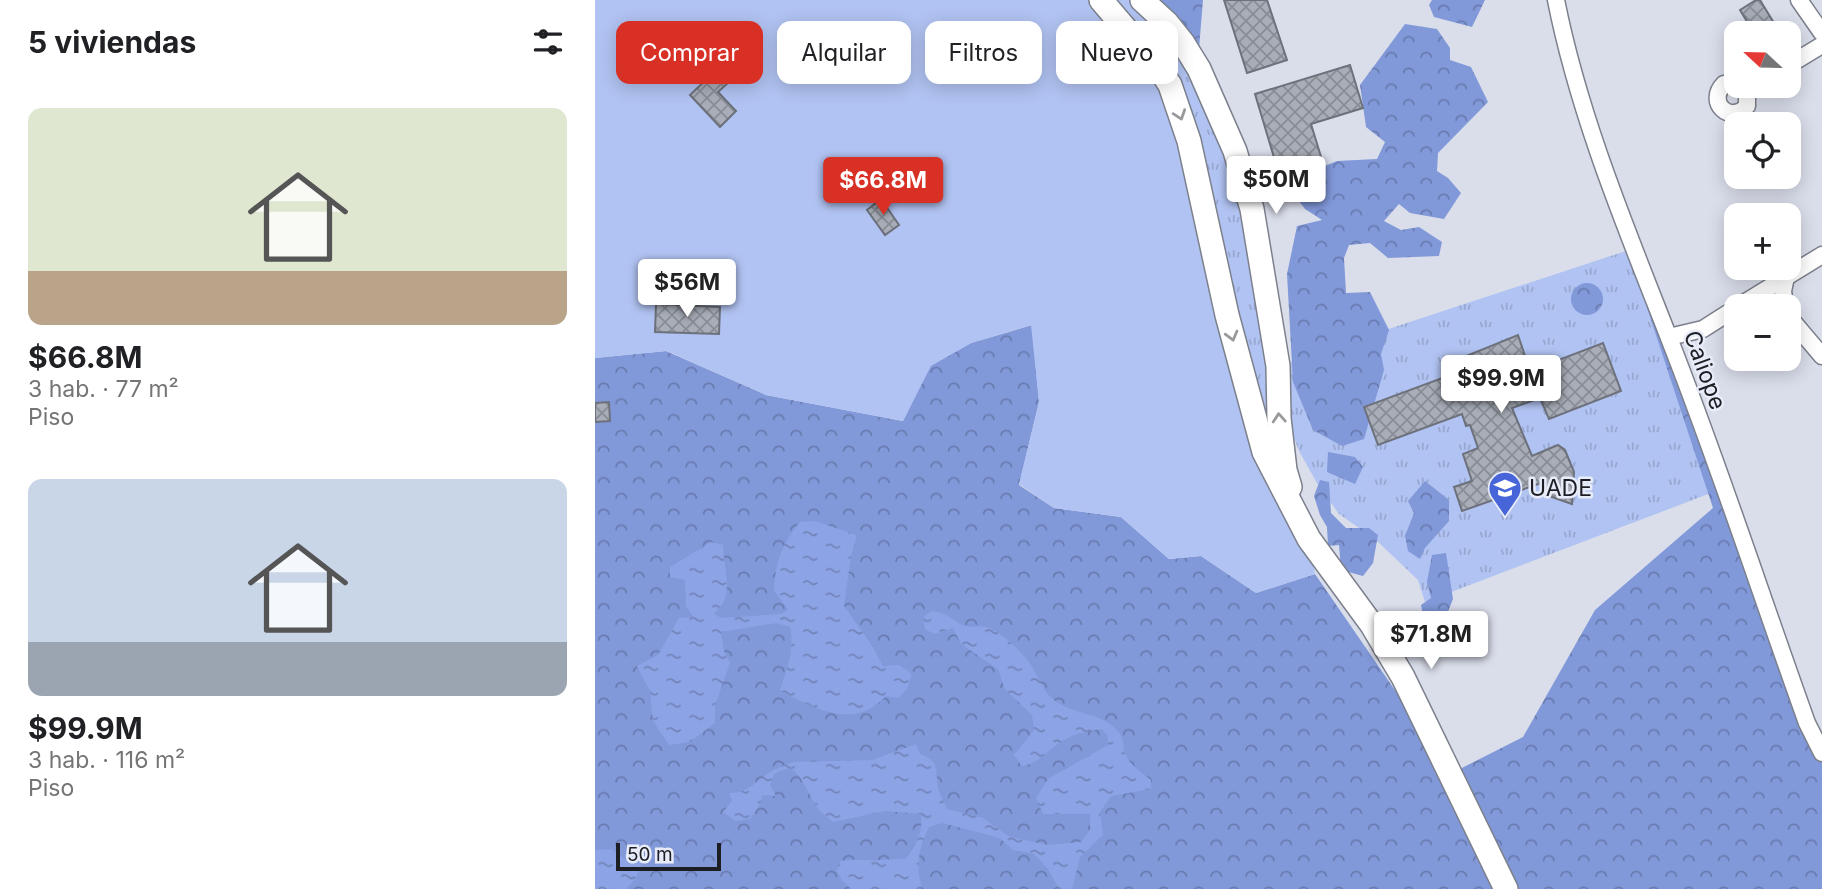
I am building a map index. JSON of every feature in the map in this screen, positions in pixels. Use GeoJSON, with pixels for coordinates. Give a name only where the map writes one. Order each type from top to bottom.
{"type":"FeatureCollection","features":[{"type":"Feature","properties":{"kind":"main road"},"geometry":{"type":"LineString","coordinates":[[1101,0],[1159,68],[1170,85],[1189,141],[1227,315],[1271,469],[1309,539],[1372,625],[1403,677],[1506,889]]}},
{"type":"Feature","properties":{"kind":"main road"},"geometry":{"type":"LineString","coordinates":[[1142,0],[1167,23],[1183,43],[1199,69],[1235,151],[1252,209],[1278,366],[1282,450],[1290,485],[1313,536],[1375,622],[1410,678],[1514,889]]}},
{"type":"Feature","properties":{"kind":"street","name":"Caliope"},"geometry":{"type":"LineString","coordinates":[[1556,0],[1577,86],[1614,194],[1669,337],[1807,723],[1822,753]]}},
{"type":"Feature","properties":{"kind":"street"},"geometry":{"type":"LineString","coordinates":[[1799,0],[1822,33]]}},
{"type":"Feature","properties":{"kind":"street"},"geometry":{"type":"LineString","coordinates":[[1801,58],[1822,45]]}},
{"type":"Feature","properties":{"kind":"street"},"geometry":{"type":"LineString","coordinates":[[1801,268],[1822,255]]}},
{"type":"Feature","properties":{"kind":"street"},"geometry":{"type":"LineString","coordinates":[[1758,294],[1781,280]]}},
{"type":"Feature","properties":{"kind":"street"},"geometry":{"type":"LineString","coordinates":[[1669,337],[1703,330],[1724,316]]}},
{"type":"Feature","properties":{"kind":"street"},"geometry":{"type":"LineString","coordinates":[[1801,331],[1822,356]]}},
{"type":"Feature","properties":{"kind":"green space"},"geometry":{"type":"Polygon","coordinates":[[[595,0],[1098,0],[1117,21],[1056,21],[1056,84],[1163,84],[1281,489],[1309,539],[1315,574],[1256,593],[1201,556],[1169,559],[1121,517],[1054,508],[1019,484],[1039,402],[1031,325],[971,343],[931,366],[903,421],[766,395],[667,351],[595,358],[595,0]]]}},
{"type":"Feature","properties":{"kind":"green space","name":"UADE"},"geometry":{"type":"Polygon","coordinates":[[[1101,0],[1142,0],[1159,21],[1109,21],[1101,0]]]}},
{"type":"Feature","properties":{"kind":"green space"},"geometry":{"type":"Polygon","coordinates":[[[1155,0],[1203,0],[1199,49],[1182,58],[1178,55],[1178,21],[1160,21],[1155,0]]]}},
{"type":"Feature","properties":{"kind":"green space"},"geometry":{"type":"Polygon","coordinates":[[[1432,0],[1485,0],[1472,27],[1434,17],[1429,5],[1432,0]]]}},
{"type":"Feature","properties":{"kind":"green space"},"geometry":{"type":"Polygon","coordinates":[[[1405,24],[1437,29],[1450,48],[1450,60],[1471,67],[1488,102],[1438,153],[1437,171],[1448,178],[1461,193],[1444,219],[1410,213],[1399,204],[1384,221],[1401,230],[1419,227],[1442,242],[1439,256],[1388,258],[1370,243],[1349,245],[1344,258],[1346,293],[1370,292],[1389,330],[1381,354],[1384,370],[1364,439],[1342,446],[1313,430],[1293,382],[1287,274],[1297,226],[1322,220],[1305,209],[1296,197],[1308,173],[1337,161],[1377,159],[1385,142],[1366,127],[1360,85],[1405,24]]]}},
{"type":"Feature","properties":{"kind":"green space","name":"UADE"},"geometry":{"type":"Polygon","coordinates":[[[1178,44],[1199,69],[1288,365],[1299,354],[1346,343],[1635,248],[1724,488],[1425,602],[1418,580],[1375,539],[1339,514],[1318,485],[1299,451],[1287,419],[1281,489],[1132,84],[1178,84],[1178,44]]]}},
{"type":"Feature","properties":{"kind":"green space"},"geometry":{"type":"Polygon","coordinates":[[[1628,250],[1822,752],[1822,889],[595,889],[595,358],[666,351],[766,395],[903,421],[930,366],[971,343],[1032,325],[1039,402],[1019,485],[1054,508],[1121,517],[1169,559],[1201,556],[1256,593],[1315,574],[1452,773],[1523,737],[1595,610],[1713,508],[1628,250]]]}},
{"type":"Feature","properties":{"kind":"green space"},"geometry":{"type":"Polygon","coordinates":[[[1587,283],[1598,288],[1603,299],[1598,310],[1587,315],[1576,310],[1571,299],[1576,288],[1587,283]]]}},
{"type":"Feature","properties":{"kind":"green space"},"geometry":{"type":"Polygon","coordinates":[[[1328,452],[1355,457],[1363,467],[1355,484],[1327,472],[1328,452]]]}},
{"type":"Feature","properties":{"kind":"green space"},"geometry":{"type":"Polygon","coordinates":[[[1320,480],[1329,482],[1331,513],[1346,528],[1369,528],[1378,535],[1373,563],[1363,576],[1341,570],[1339,545],[1328,546],[1327,527],[1314,496],[1320,480]]]}},
{"type":"Feature","properties":{"kind":"green space"},"geometry":{"type":"Polygon","coordinates":[[[1425,481],[1449,500],[1449,521],[1425,548],[1420,559],[1408,551],[1405,536],[1414,513],[1408,501],[1425,481]]]}},
{"type":"Feature","properties":{"kind":"green space"},"geometry":{"type":"Polygon","coordinates":[[[1446,553],[1453,599],[1441,629],[1431,629],[1424,620],[1421,605],[1431,598],[1427,582],[1432,555],[1446,553]]]}},
{"type":"Feature","properties":{"kind":"water"},"geometry":{"type":"Polygon","coordinates":[[[815,521],[857,535],[851,556],[844,606],[883,666],[899,665],[912,674],[907,689],[898,698],[887,696],[872,708],[859,713],[824,710],[780,690],[791,651],[790,627],[777,623],[721,632],[724,651],[730,663],[715,705],[715,723],[690,742],[669,745],[653,721],[650,691],[637,666],[658,655],[679,618],[693,617],[686,606],[685,580],[670,577],[670,567],[711,542],[723,545],[726,595],[714,614],[721,618],[781,614],[788,610],[774,590],[781,554],[788,538],[800,522],[815,521]]]}},
{"type":"Feature","properties":{"kind":"water"},"geometry":{"type":"Polygon","coordinates":[[[932,611],[965,626],[992,629],[1004,637],[1028,661],[1054,700],[1106,721],[1113,727],[1121,736],[1127,758],[1151,780],[1151,789],[1111,796],[1100,812],[1103,835],[1080,857],[1072,889],[1059,889],[1048,869],[1034,854],[1013,850],[1001,839],[942,823],[929,827],[923,842],[919,857],[920,889],[851,889],[837,871],[840,861],[905,859],[918,838],[921,814],[885,811],[833,822],[820,811],[798,775],[790,769],[774,774],[770,785],[776,796],[762,795],[761,802],[750,819],[736,821],[723,812],[732,801],[729,793],[745,790],[772,771],[790,763],[872,760],[916,744],[920,754],[934,763],[939,790],[947,809],[983,818],[1008,836],[1048,845],[1081,842],[1090,830],[1090,814],[1043,814],[1036,798],[1048,779],[1108,745],[1108,736],[1102,729],[1078,734],[1059,743],[1040,759],[1022,766],[1014,755],[1034,730],[1032,715],[1005,689],[998,669],[961,644],[953,628],[934,634],[925,629],[923,617],[932,611]]]}},
{"type":"Feature","properties":{"kind":"water"},"geometry":{"type":"Polygon","coordinates":[[[612,849],[625,859],[642,862],[636,878],[626,889],[595,889],[595,850],[612,849]]]}},
{"type":"Feature","properties":{"kind":"building"},"geometry":{"type":"Polygon","coordinates":[[[1224,0],[1267,0],[1287,60],[1247,73],[1224,0]]]}},
{"type":"Feature","properties":{"kind":"building"},"geometry":{"type":"Polygon","coordinates":[[[1760,0],[1773,21],[1747,21],[1740,10],[1760,0]]]}},
{"type":"Feature","properties":{"kind":"building"},"geometry":{"type":"Polygon","coordinates":[[[1350,65],[1363,108],[1311,124],[1322,160],[1279,174],[1255,94],[1350,65]]]}},
{"type":"Feature","properties":{"kind":"building"},"geometry":{"type":"Polygon","coordinates":[[[702,84],[727,84],[718,92],[736,111],[720,127],[690,95],[702,84]]]}},
{"type":"Feature","properties":{"kind":"building"},"geometry":{"type":"Polygon","coordinates":[[[881,199],[899,225],[885,235],[867,210],[881,199]]]}},
{"type":"Feature","properties":{"kind":"building"},"geometry":{"type":"Polygon","coordinates":[[[656,304],[720,307],[719,334],[655,332],[656,304]]]}},
{"type":"Feature","properties":{"kind":"building"},"geometry":{"type":"Polygon","coordinates":[[[1518,335],[1530,371],[1603,343],[1621,391],[1549,419],[1540,398],[1512,408],[1532,456],[1558,445],[1565,450],[1574,472],[1572,504],[1546,495],[1541,483],[1462,511],[1454,487],[1472,481],[1463,454],[1478,448],[1470,425],[1466,426],[1462,414],[1378,445],[1364,407],[1448,376],[1444,365],[1518,335]]]}},
{"type":"Feature","properties":{"kind":"building"},"geometry":{"type":"Polygon","coordinates":[[[609,402],[610,421],[595,422],[595,403],[609,402]]]}},
{"type":"Feature","properties":{"kind":"place","name":"UADE"},"geometry":{"type":"Point","coordinates":[1505,518]}}]}
